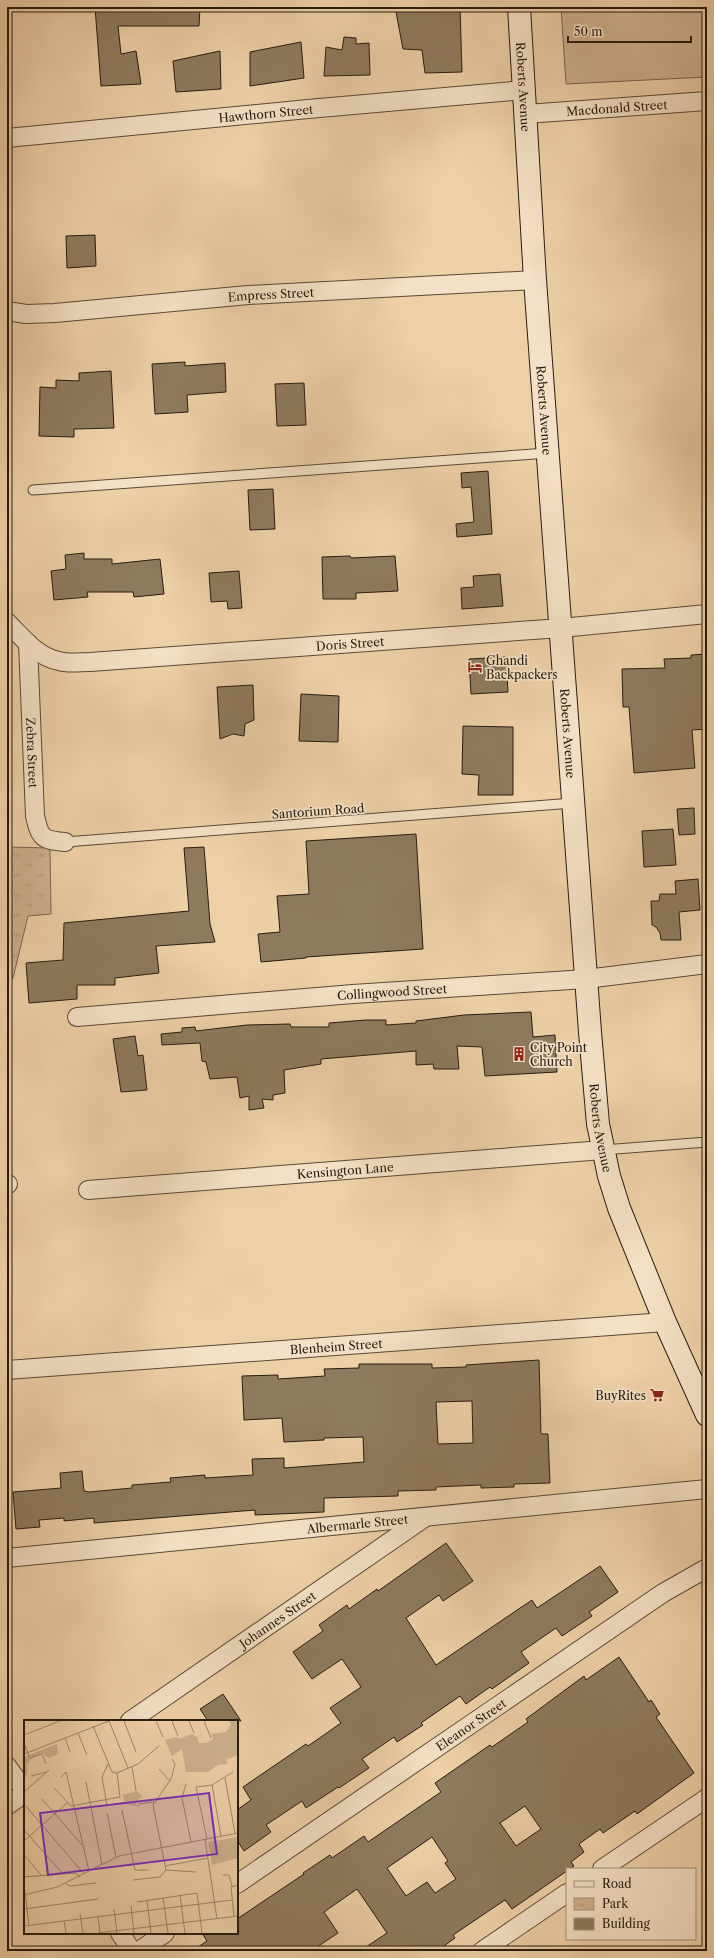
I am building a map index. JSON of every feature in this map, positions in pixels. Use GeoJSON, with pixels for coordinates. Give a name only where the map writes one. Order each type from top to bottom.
{"type":"FeatureCollection","features":[{"type":"Feature","properties":{"kind":"main road","name":"Roberts Avenue"},"geometry":{"type":"LineString","coordinates":[[519,7],[535,280],[598,1124],[603,1150],[619,1208],[664,1322],[707,1416]]}},
{"type":"Feature","properties":{"kind":"street","name":"Hawthorn Street"},"geometry":{"type":"LineString","coordinates":[[7,138],[284,111],[524,90]]}},
{"type":"Feature","properties":{"kind":"street","name":"Macdonald Street"},"geometry":{"type":"LineString","coordinates":[[526,114],[707,101]]}},
{"type":"Feature","properties":{"kind":"street","name":"Empress Street"},"geometry":{"type":"LineString","coordinates":[[7,311],[26,314],[55,313],[248,295],[535,280]]}},
{"type":"Feature","properties":{"kind":"street","name":"Doris Street"},"geometry":{"type":"LineString","coordinates":[[7,622],[28,643],[45,656],[59,662],[90,662],[561,628],[707,614]]}},
{"type":"Feature","properties":{"kind":"street","name":"Zebra Street"},"geometry":{"type":"LineString","coordinates":[[28,643],[35,816],[40,833],[48,841],[65,842]]}},
{"type":"Feature","properties":{"kind":"street","name":"Collingwood Street"},"geometry":{"type":"LineString","coordinates":[[77,1017],[353,994],[586,979],[707,964]]}},
{"type":"Feature","properties":{"kind":"street","name":"Kensington Lane"},"geometry":{"type":"LineString","coordinates":[[88,1190],[603,1150]]}},
{"type":"Feature","properties":{"kind":"street","name":"Blenheim Street"},"geometry":{"type":"LineString","coordinates":[[7,1370],[664,1322]]}},
{"type":"Feature","properties":{"kind":"street","name":"Albermarle Street"},"geometry":{"type":"LineString","coordinates":[[7,1558],[707,1490]]}},
{"type":"Feature","properties":{"kind":"street","name":"Johannes Street"},"geometry":{"type":"LineString","coordinates":[[131,1720],[425,1517]]}},
{"type":"Feature","properties":{"kind":"street","name":"Eleanor Street"},"geometry":{"type":"LineString","coordinates":[[238,1883],[657,1597],[707,1568]]}},
{"type":"Feature","properties":{"kind":"street"},"geometry":{"type":"LineString","coordinates":[[7,1766],[24,1791]]}},
{"type":"Feature","properties":{"kind":"street"},"geometry":{"type":"LineString","coordinates":[[7,1806],[24,1793]]}},
{"type":"Feature","properties":{"kind":"street"},"geometry":{"type":"LineString","coordinates":[[603,1868],[707,1798]]}},
{"type":"Feature","properties":{"kind":"street"},"geometry":{"type":"LineString","coordinates":[[482,1951],[566,1894]]}},
{"type":"Feature","properties":{"kind":"street"},"geometry":{"type":"LineString","coordinates":[[121,1934],[132,1951]]}},
{"type":"Feature","properties":{"kind":"street"},"geometry":{"type":"LineString","coordinates":[[139,1951],[164,1934]]}},
{"type":"Feature","properties":{"kind":"lane"},"geometry":{"type":"LineString","coordinates":[[32,490],[549,452]]}},
{"type":"Feature","properties":{"kind":"lane","name":"Santorium Road"},"geometry":{"type":"LineString","coordinates":[[65,842],[573,803]]}},
{"type":"Feature","properties":{"kind":"lane"},"geometry":{"type":"LineString","coordinates":[[603,1150],[707,1142]]}},
{"type":"Feature","properties":{"kind":"green space"},"geometry":{"type":"Polygon","coordinates":[[[561,7],[707,7],[707,77],[566,84],[561,7]]]}},
{"type":"Feature","properties":{"kind":"green space"},"geometry":{"type":"Polygon","coordinates":[[[7,847],[50,848],[51,914],[28,916],[13,978],[7,979],[7,847]]]}},
{"type":"Feature","properties":{"kind":"building"},"geometry":{"type":"Polygon","coordinates":[[[95,7],[200,7],[199,26],[118,26],[121,54],[136,51],[141,84],[101,86],[95,7]]]}},
{"type":"Feature","properties":{"kind":"building"},"geometry":{"type":"Polygon","coordinates":[[[395,7],[460,7],[462,72],[425,73],[422,50],[403,49],[395,7]]]}},
{"type":"Feature","properties":{"kind":"building"},"geometry":{"type":"Polygon","coordinates":[[[344,37],[356,38],[356,44],[369,43],[370,75],[324,76],[326,47],[342,50],[344,37]]]}},
{"type":"Feature","properties":{"kind":"building"},"geometry":{"type":"Polygon","coordinates":[[[301,42],[304,78],[250,86],[250,52],[301,42]]]}},
{"type":"Feature","properties":{"kind":"building"},"geometry":{"type":"Polygon","coordinates":[[[220,51],[221,89],[176,92],[173,61],[220,51]]]}},
{"type":"Feature","properties":{"kind":"building"},"geometry":{"type":"Polygon","coordinates":[[[95,235],[96,266],[67,268],[66,236],[95,235]]]}},
{"type":"Feature","properties":{"kind":"building"},"geometry":{"type":"Polygon","coordinates":[[[185,362],[185,366],[225,363],[226,392],[187,395],[188,412],[155,414],[152,364],[185,362]]]}},
{"type":"Feature","properties":{"kind":"building"},"geometry":{"type":"Polygon","coordinates":[[[111,371],[114,428],[74,429],[74,437],[39,436],[40,387],[56,388],[56,380],[79,381],[79,373],[111,371]]]}},
{"type":"Feature","properties":{"kind":"building"},"geometry":{"type":"Polygon","coordinates":[[[304,383],[306,425],[277,426],[275,384],[304,383]]]}},
{"type":"Feature","properties":{"kind":"building"},"geometry":{"type":"Polygon","coordinates":[[[488,471],[492,534],[457,537],[456,524],[474,522],[471,487],[462,488],[461,473],[488,471]]]}},
{"type":"Feature","properties":{"kind":"building"},"geometry":{"type":"Polygon","coordinates":[[[273,489],[275,529],[250,530],[248,490],[273,489]]]}},
{"type":"Feature","properties":{"kind":"building"},"geometry":{"type":"Polygon","coordinates":[[[84,553],[84,559],[112,559],[112,564],[160,559],[164,594],[134,597],[133,592],[87,592],[88,597],[54,600],[51,571],[66,569],[65,555],[84,553]]]}},
{"type":"Feature","properties":{"kind":"building"},"geometry":{"type":"Polygon","coordinates":[[[350,556],[351,558],[395,556],[398,591],[356,593],[356,599],[323,599],[322,557],[350,556]]]}},
{"type":"Feature","properties":{"kind":"building"},"geometry":{"type":"Polygon","coordinates":[[[239,571],[242,608],[228,609],[227,601],[211,602],[209,573],[239,571]]]}},
{"type":"Feature","properties":{"kind":"building"},"geometry":{"type":"Polygon","coordinates":[[[500,574],[503,606],[462,609],[461,588],[474,587],[473,576],[500,574]]]}},
{"type":"Feature","properties":{"kind":"building"},"geometry":{"type":"Polygon","coordinates":[[[707,654],[707,729],[692,730],[695,768],[634,773],[629,707],[623,707],[622,669],[665,668],[664,659],[691,658],[691,655],[707,654]]]}},
{"type":"Feature","properties":{"kind":"building"},"geometry":{"type":"Polygon","coordinates":[[[506,657],[508,692],[471,694],[469,659],[506,657]]]}},
{"type":"Feature","properties":{"kind":"building"},"geometry":{"type":"Polygon","coordinates":[[[253,685],[254,720],[245,724],[244,736],[233,734],[220,739],[217,687],[253,685]]]}},
{"type":"Feature","properties":{"kind":"building"},"geometry":{"type":"Polygon","coordinates":[[[301,694],[339,696],[338,742],[299,741],[301,694]]]}},
{"type":"Feature","properties":{"kind":"building"},"geometry":{"type":"Polygon","coordinates":[[[463,726],[513,727],[513,795],[478,795],[479,775],[462,774],[463,726]]]}},
{"type":"Feature","properties":{"kind":"building"},"geometry":{"type":"Polygon","coordinates":[[[694,808],[695,834],[679,835],[677,809],[694,808]]]}},
{"type":"Feature","properties":{"kind":"building"},"geometry":{"type":"Polygon","coordinates":[[[673,829],[676,865],[644,867],[642,831],[673,829]]]}},
{"type":"Feature","properties":{"kind":"building"},"geometry":{"type":"Polygon","coordinates":[[[416,834],[423,949],[306,957],[261,962],[258,934],[280,932],[277,896],[309,894],[306,841],[416,834]]]}},
{"type":"Feature","properties":{"kind":"building"},"geometry":{"type":"Polygon","coordinates":[[[204,847],[210,924],[215,942],[156,946],[159,973],[115,978],[115,985],[77,985],[77,999],[29,1003],[26,963],[63,960],[64,923],[189,911],[184,848],[204,847]]]}},
{"type":"Feature","properties":{"kind":"building"},"geometry":{"type":"Polygon","coordinates":[[[698,879],[700,910],[679,912],[681,940],[661,940],[660,933],[656,927],[652,925],[651,901],[659,901],[660,894],[676,894],[675,881],[698,879]]]}},
{"type":"Feature","properties":{"kind":"building"},"geometry":{"type":"Polygon","coordinates":[[[531,1012],[533,1037],[555,1035],[557,1072],[485,1076],[482,1047],[457,1046],[459,1069],[434,1069],[433,1064],[416,1065],[416,1051],[321,1059],[321,1064],[284,1070],[285,1093],[273,1095],[273,1100],[262,1099],[264,1108],[249,1110],[249,1096],[240,1098],[237,1077],[210,1079],[206,1062],[202,1061],[200,1043],[162,1045],[161,1034],[182,1032],[182,1028],[195,1027],[196,1031],[247,1025],[290,1024],[291,1027],[329,1027],[329,1023],[366,1020],[386,1020],[386,1025],[416,1023],[416,1021],[464,1015],[531,1012]]]}},
{"type":"Feature","properties":{"kind":"building"},"geometry":{"type":"Polygon","coordinates":[[[135,1036],[138,1056],[143,1055],[147,1090],[121,1092],[113,1039],[135,1036]]]}},
{"type":"Feature","properties":{"kind":"building"},"geometry":{"type":"Polygon","coordinates":[[[539,1360],[541,1434],[548,1434],[550,1483],[514,1484],[514,1487],[481,1488],[481,1485],[436,1487],[436,1490],[398,1491],[398,1496],[324,1498],[324,1512],[255,1515],[255,1510],[94,1523],[94,1518],[64,1521],[64,1518],[39,1520],[40,1527],[16,1529],[13,1492],[61,1488],[60,1473],[82,1471],[84,1491],[89,1492],[132,1488],[132,1485],[171,1482],[170,1478],[205,1475],[205,1478],[253,1475],[252,1459],[284,1458],[284,1468],[364,1462],[363,1437],[324,1438],[324,1440],[284,1442],[282,1418],[244,1420],[242,1376],[278,1375],[278,1379],[325,1376],[324,1369],[359,1368],[359,1364],[432,1364],[432,1368],[466,1367],[466,1365],[539,1360]],[[472,1401],[436,1402],[438,1444],[473,1443],[472,1401]]]}},
{"type":"Feature","properties":{"kind":"building"},"geometry":{"type":"Polygon","coordinates":[[[446,1543],[473,1581],[443,1601],[439,1595],[406,1618],[436,1665],[532,1600],[537,1608],[600,1566],[618,1592],[589,1612],[592,1616],[562,1636],[556,1628],[521,1652],[529,1663],[492,1689],[490,1687],[466,1704],[460,1696],[421,1723],[423,1725],[397,1742],[394,1737],[362,1759],[369,1768],[339,1788],[338,1787],[306,1808],[302,1801],[266,1825],[271,1832],[244,1851],[238,1842],[238,1809],[251,1800],[243,1787],[306,1744],[308,1746],[341,1723],[330,1708],[361,1687],[342,1659],[312,1679],[293,1652],[323,1631],[319,1625],[347,1605],[349,1609],[377,1589],[378,1591],[446,1543]]]}},
{"type":"Feature","properties":{"kind":"building"},"geometry":{"type":"Polygon","coordinates":[[[619,1657],[649,1702],[651,1700],[660,1714],[656,1717],[694,1773],[637,1814],[635,1811],[603,1833],[600,1829],[579,1844],[584,1852],[571,1862],[574,1866],[571,1868],[566,1868],[566,1872],[512,1909],[505,1900],[453,1935],[455,1938],[437,1951],[360,1951],[387,1933],[357,1889],[324,1912],[338,1933],[311,1951],[192,1951],[207,1941],[203,1934],[238,1934],[238,1918],[330,1855],[332,1858],[364,1836],[368,1842],[441,1792],[435,1783],[490,1745],[492,1747],[528,1722],[526,1719],[584,1676],[586,1680],[619,1657]],[[525,1806],[500,1823],[516,1846],[541,1829],[525,1806]],[[432,1837],[387,1868],[406,1896],[427,1882],[435,1893],[456,1879],[445,1863],[448,1861],[432,1837]]]}},
{"type":"Feature","properties":{"kind":"building"},"geometry":{"type":"Polygon","coordinates":[[[223,1694],[241,1721],[207,1720],[200,1709],[223,1694]]]}},
{"type":"Feature","properties":{"kind":"place","name":"Ghandi Backpackers"},"geometry":{"type":"Point","coordinates":[475,667]}},
{"type":"Feature","properties":{"kind":"place","name":"City Point Church"},"geometry":{"type":"Point","coordinates":[519,1054]}},
{"type":"Feature","properties":{"kind":"place","name":"BuyRites"},"geometry":{"type":"Point","coordinates":[657,1395]}}]}
